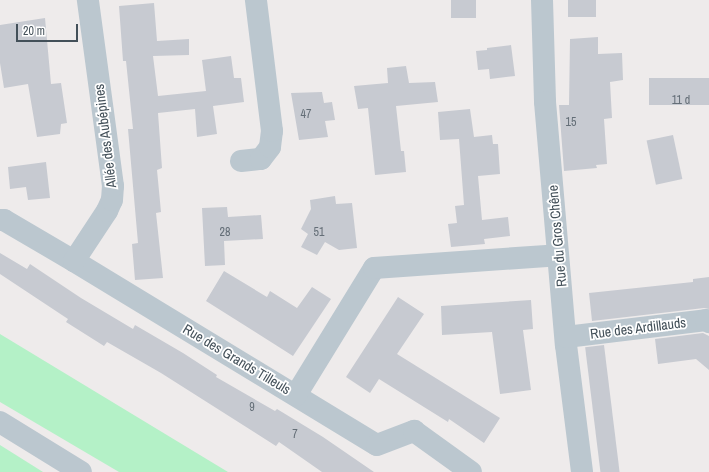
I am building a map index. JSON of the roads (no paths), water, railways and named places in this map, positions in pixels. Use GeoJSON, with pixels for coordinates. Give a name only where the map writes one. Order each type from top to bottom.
{"type":"FeatureCollection","features":[{"type":"Feature","properties":{"kind":"street","name":"Allée des Aubépines"},"geometry":{"type":"LineString","coordinates":[[74,261],[107,211],[112,200],[113,186],[88,0]]}},
{"type":"Feature","properties":{"kind":"street"},"geometry":{"type":"LineString","coordinates":[[241,161],[261,159],[270,147],[272,131],[256,0]]}},
{"type":"Feature","properties":{"kind":"street","name":"Rue du Gros Chêne"},"geometry":{"type":"LineString","coordinates":[[542,0],[545,102],[566,337],[582,472]]}},
{"type":"Feature","properties":{"kind":"street","name":"Rue des Grands Tilleuls"},"geometry":{"type":"LineString","coordinates":[[0,220],[4,220],[74,261],[296,394],[377,445],[414,431],[471,472]]}},
{"type":"Feature","properties":{"kind":"street"},"geometry":{"type":"LineString","coordinates":[[296,394],[374,268],[558,255]]}},
{"type":"Feature","properties":{"kind":"street","name":"Rue des Ardillauds"},"geometry":{"type":"LineString","coordinates":[[566,337],[706,320],[709,322]]}},
{"type":"Feature","properties":{"kind":"street"},"geometry":{"type":"LineString","coordinates":[[0,422],[81,472]]}}]}
